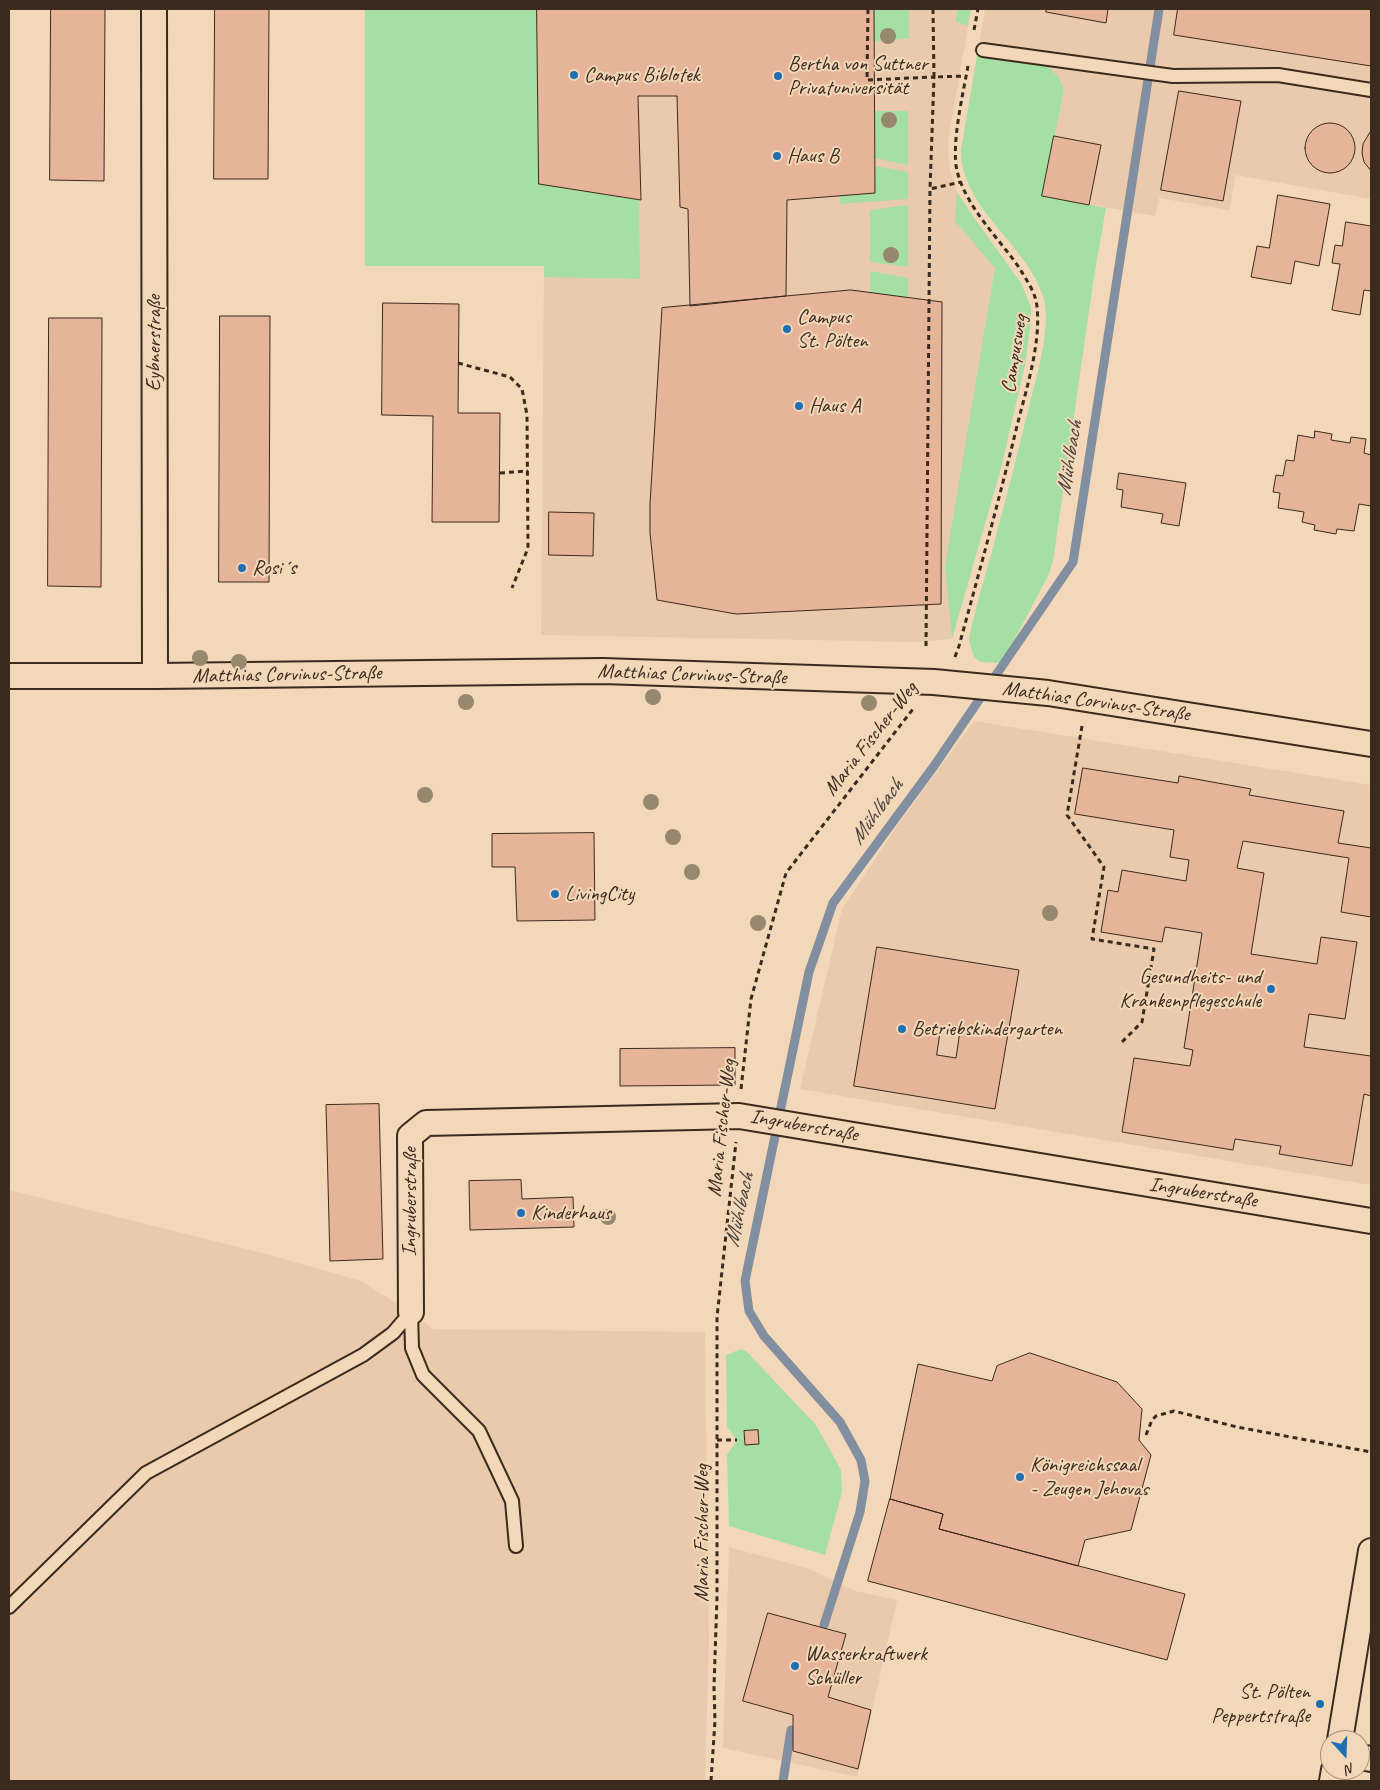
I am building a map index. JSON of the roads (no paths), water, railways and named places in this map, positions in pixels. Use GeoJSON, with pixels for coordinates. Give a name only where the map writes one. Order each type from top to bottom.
{"type":"FeatureCollection","features":[{"type":"Feature","properties":{"kind":"street","name":"Eybnerstraße"},"geometry":{"type":"LineString","coordinates":[[154,9],[155,676]]}},
{"type":"Feature","properties":{"kind":"street","name":"Matthias Corvinus-Straße"},"geometry":{"type":"LineString","coordinates":[[9,676],[603,672],[934,682],[1048,693],[1371,740]]}},
{"type":"Feature","properties":{"kind":"street","name":"Ingruberstraße"},"geometry":{"type":"LineString","coordinates":[[411,1312],[410,1136],[426,1123],[746,1117],[1371,1222]]}},
{"type":"Feature","properties":{"kind":"street"},"geometry":{"type":"LineString","coordinates":[[1342,1730],[1371,1551]]}},
{"type":"Feature","properties":{"kind":"lane"},"geometry":{"type":"LineString","coordinates":[[983,50],[1173,76],[1278,75],[1371,90]]}},
{"type":"Feature","properties":{"kind":"lane"},"geometry":{"type":"LineString","coordinates":[[411,1312],[412,1348],[423,1375],[479,1432],[512,1501],[516,1546]]}},
{"type":"Feature","properties":{"kind":"lane"},"geometry":{"type":"LineString","coordinates":[[9,1607],[146,1473],[363,1356],[393,1333],[411,1312]]}},
{"type":"Feature","properties":{"kind":"waterway","name":"Mühlbach"},"geometry":{"type":"LineString","coordinates":[[824,1625],[860,1512],[865,1481],[861,1460],[840,1422],[764,1336],[749,1311],[745,1281],[809,972],[833,903],[934,766],[1073,562],[1159,9]]}},
{"type":"Feature","properties":{"kind":"waterway","name":"Mühlbach"},"geometry":{"type":"LineString","coordinates":[[783,1781],[791,1730]]}},
{"type":"Feature","properties":{"kind":"place","name":"Campus Biblotek"},"geometry":{"type":"Point","coordinates":[574,75]}},
{"type":"Feature","properties":{"kind":"place","name":"Bertha von Suttner Privatuniversität"},"geometry":{"type":"Point","coordinates":[778,76]}},
{"type":"Feature","properties":{"kind":"place","name":"Haus B"},"geometry":{"type":"Point","coordinates":[777,156]}},
{"type":"Feature","properties":{"kind":"place","name":"Campus St. Pölten"},"geometry":{"type":"Point","coordinates":[787,329]}},
{"type":"Feature","properties":{"kind":"place","name":"Haus A"},"geometry":{"type":"Point","coordinates":[799,406]}},
{"type":"Feature","properties":{"kind":"place","name":"Rosi´s"},"geometry":{"type":"Point","coordinates":[242,568]}},
{"type":"Feature","properties":{"kind":"place","name":"LivingCity"},"geometry":{"type":"Point","coordinates":[555,894]}},
{"type":"Feature","properties":{"kind":"place","name":"Gesundheits- und Krankenpflegeschule"},"geometry":{"type":"Point","coordinates":[1271,989]}},
{"type":"Feature","properties":{"kind":"place","name":"Betriebskindergarten"},"geometry":{"type":"Point","coordinates":[902,1029]}},
{"type":"Feature","properties":{"kind":"place","name":"Kinderhaus"},"geometry":{"type":"Point","coordinates":[521,1213]}},
{"type":"Feature","properties":{"kind":"place","name":"Königreichssaal - Zeugen Jehovas"},"geometry":{"type":"Point","coordinates":[1020,1477]}},
{"type":"Feature","properties":{"kind":"place","name":"Wasserkraftwerk Schüller"},"geometry":{"type":"Point","coordinates":[795,1666]}},
{"type":"Feature","properties":{"kind":"place","name":"St. Pölten Peppertstraße"},"geometry":{"type":"Point","coordinates":[1320,1704]}}]}
